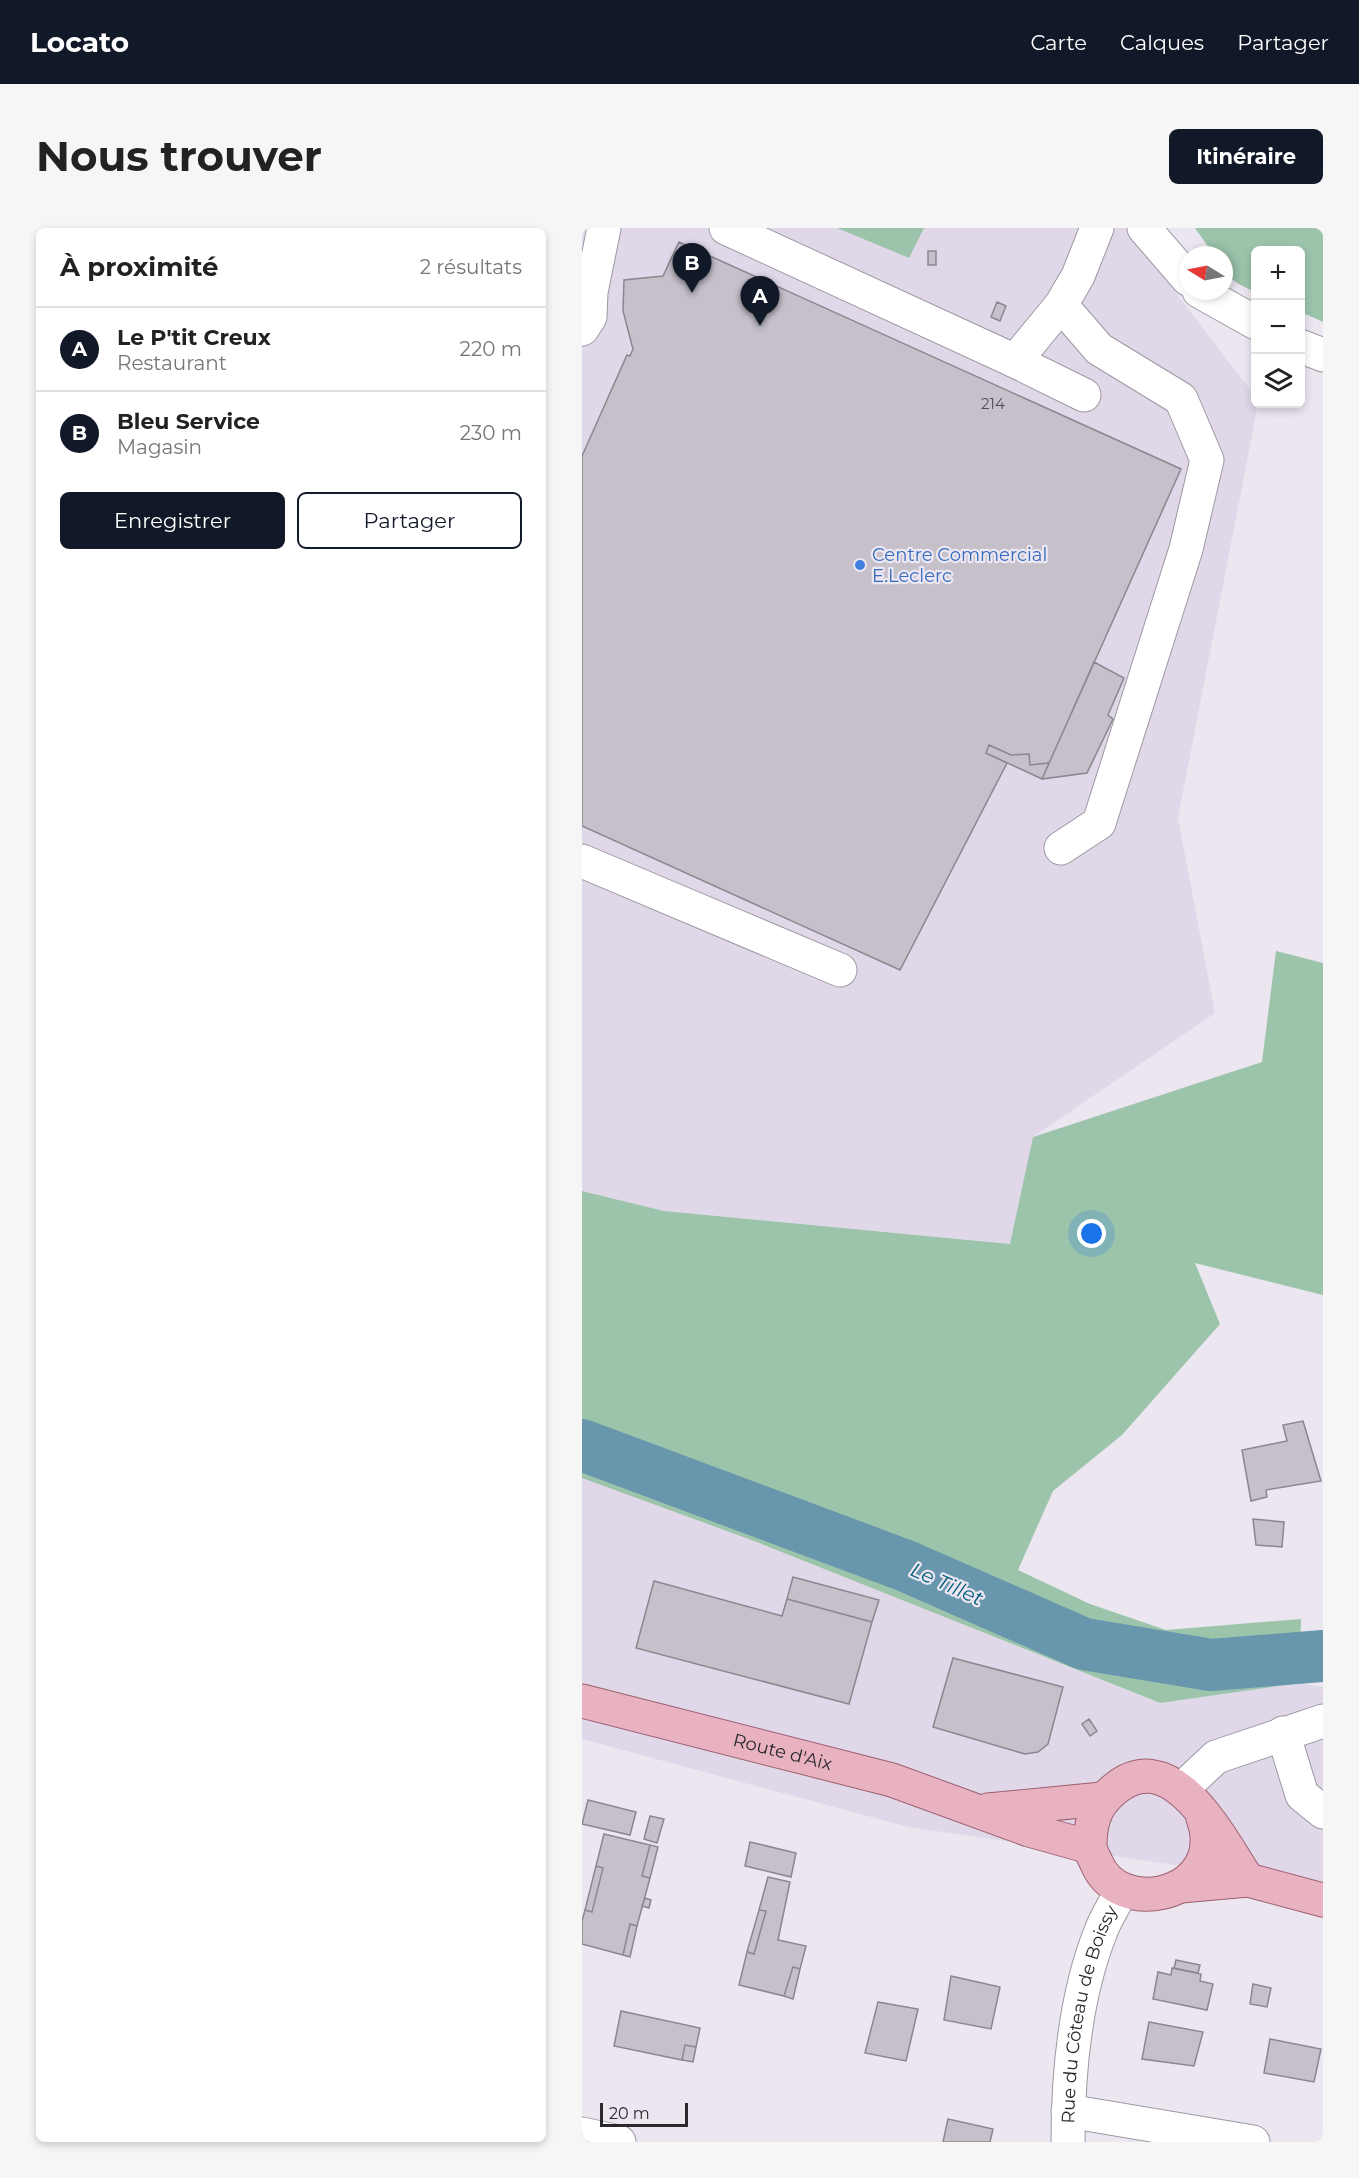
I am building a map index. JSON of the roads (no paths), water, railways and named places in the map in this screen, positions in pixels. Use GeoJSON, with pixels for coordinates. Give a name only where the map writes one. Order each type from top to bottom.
{"type":"FeatureCollection","features":[{"type":"Feature","properties":{"kind":"main road","name":"Route d'Aix"},"geometry":{"type":"LineString","coordinates":[[582,1701],[892,1780],[980,1810],[1029,1830],[1090,1847]]}},
{"type":"Feature","properties":{"kind":"main road"},"geometry":{"type":"LineString","coordinates":[[1248,1880],[1192,1799],[1164,1779],[1133,1779],[1122,1783],[1102,1799],[1091,1820],[1090,1847],[1101,1873],[1122,1890],[1142,1896],[1157,1895],[1181,1886],[1248,1880],[1323,1900]]}},
{"type":"Feature","properties":{"kind":"main road","name":"Route d'Aix"},"geometry":{"type":"LineString","coordinates":[[980,1810],[1102,1799]]}},
{"type":"Feature","properties":{"kind":"main road"},"geometry":{"type":"LineString","coordinates":[[1181,1886],[1198,1869],[1206,1850],[1207,1838],[1192,1799]]}},
{"type":"Feature","properties":{"kind":"street"},"geometry":{"type":"LineString","coordinates":[[726,228],[1084,395]]}},
{"type":"Feature","properties":{"kind":"street"},"geometry":{"type":"LineString","coordinates":[[1015,361],[1061,305],[1078,276],[1097,228]]}},
{"type":"Feature","properties":{"kind":"street"},"geometry":{"type":"LineString","coordinates":[[1144,228],[1179,269]]}},
{"type":"Feature","properties":{"kind":"street"},"geometry":{"type":"LineString","coordinates":[[585,320],[591,292],[595,235]]}},
{"type":"Feature","properties":{"kind":"street"},"geometry":{"type":"LineString","coordinates":[[1216,300],[1251,319]]}},
{"type":"Feature","properties":{"kind":"street"},"geometry":{"type":"LineString","coordinates":[[1061,305],[1099,349],[1181,399],[1207,460],[1186,549],[1099,823],[1061,848]]}},
{"type":"Feature","properties":{"kind":"street"},"geometry":{"type":"LineString","coordinates":[[1305,348],[1323,355]]}},
{"type":"Feature","properties":{"kind":"street"},"geometry":{"type":"LineString","coordinates":[[582,861],[840,970]]}},
{"type":"Feature","properties":{"kind":"street"},"geometry":{"type":"LineString","coordinates":[[1192,1799],[1216,1757],[1323,1721]]}},
{"type":"Feature","properties":{"kind":"street"},"geometry":{"type":"LineString","coordinates":[[1283,1733],[1302,1795],[1323,1812]]}},
{"type":"Feature","properties":{"kind":"street","name":"Rue du Côteau de Boissy"},"geometry":{"type":"LineString","coordinates":[[1068,2127],[1080,1999],[1101,1931],[1122,1890]]}},
{"type":"Feature","properties":{"kind":"street"},"geometry":{"type":"LineString","coordinates":[[1068,2127],[1252,2142]]}},
{"type":"Feature","properties":{"kind":"street"},"geometry":{"type":"LineString","coordinates":[[582,2134],[620,2142]]}},
{"type":"Feature","properties":{"kind":"waterway","name":"Le Tillet"},"geometry":{"type":"LineString","coordinates":[[582,1445],[906,1566],[1084,1644],[1211,1665],[1323,1656]]}},
{"type":"Feature","properties":{"kind":"place","name":"Bleu Service"},"geometry":{"type":"Point","coordinates":[692,293]}},
{"type":"Feature","properties":{"kind":"place","name":"Le P'tit Creux"},"geometry":{"type":"Point","coordinates":[760,326]}},
{"type":"Feature","properties":{"kind":"place","name":"Centre Commercial E.Leclerc"},"geometry":{"type":"Point","coordinates":[860,565]}}]}
